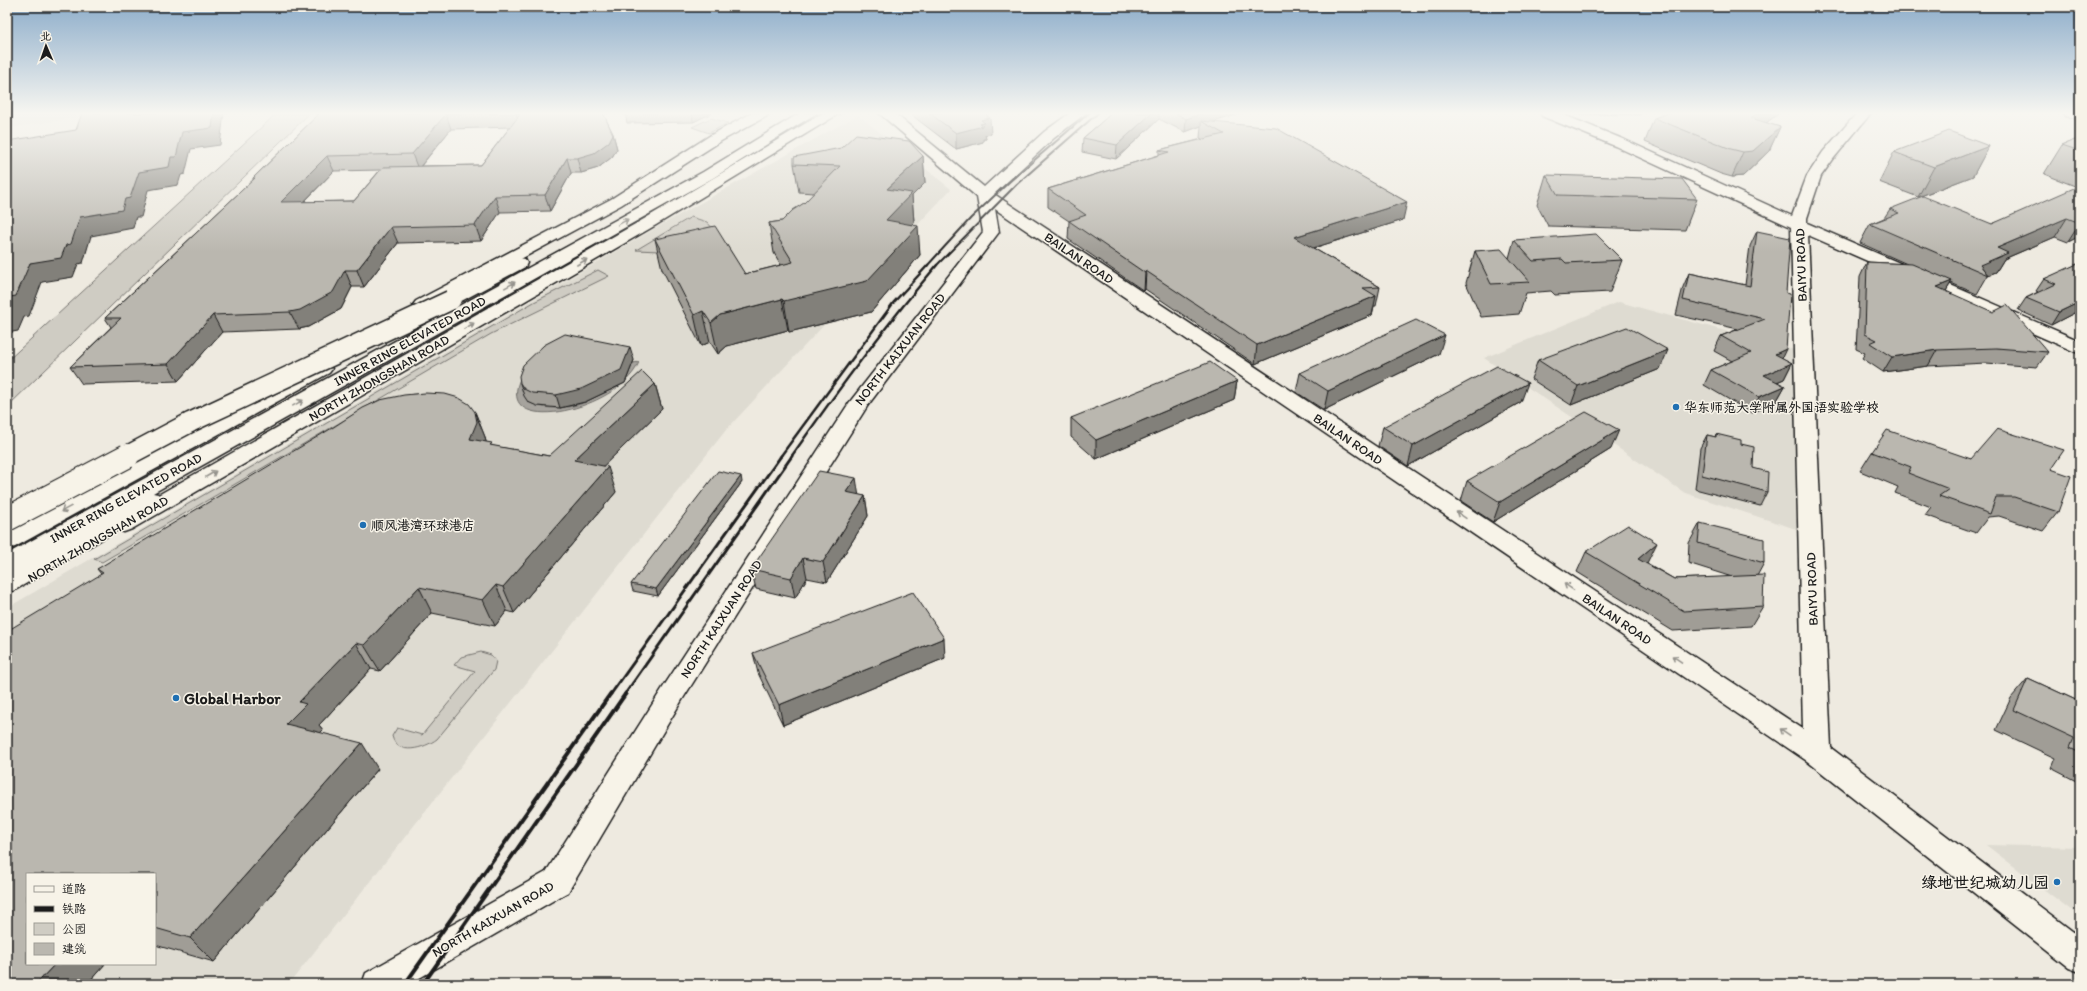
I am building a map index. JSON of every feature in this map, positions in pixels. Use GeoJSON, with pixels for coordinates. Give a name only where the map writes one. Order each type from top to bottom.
{"type":"FeatureCollection","features":[{"type":"Feature","properties":{"kind":"main road"},"geometry":{"type":"LineString","coordinates":[[7,527],[616,202],[683,159]]}},
{"type":"Feature","properties":{"kind":"main road","name":"INNER RING ELEVATED ROAD"},"geometry":{"type":"LineString","coordinates":[[7,542],[709,159]]}},
{"type":"Feature","properties":{"kind":"main road","name":"INNER RING ELEVATED ROAD"},"geometry":{"type":"LineString","coordinates":[[7,564],[270,419],[734,159]]}},
{"type":"Feature","properties":{"kind":"main road","name":"NORTH ZHONGSHAN ROAD"},"geometry":{"type":"LineString","coordinates":[[7,592],[643,226],[755,159]]}},
{"type":"Feature","properties":{"kind":"main road","name":"BAILAN ROAD"},"geometry":{"type":"LineString","coordinates":[[941,159],[984,195],[1818,753]]}},
{"type":"Feature","properties":{"kind":"main road"},"geometry":{"type":"LineString","coordinates":[[984,195],[1023,159]]}},
{"type":"Feature","properties":{"kind":"main road"},"geometry":{"type":"LineString","coordinates":[[1655,159],[1799,225],[2080,348]]}},
{"type":"Feature","properties":{"kind":"main road","name":"BAIYU ROAD"},"geometry":{"type":"LineString","coordinates":[[1818,753],[1799,218],[1814,176],[1825,159]]}},
{"type":"Feature","properties":{"kind":"main road","name":"NORTH KAIXUAN ROAD"},"geometry":{"type":"LineString","coordinates":[[378,984],[557,882],[673,693],[859,403],[991,232],[984,195]]}},
{"type":"Feature","properties":{"kind":"main road"},"geometry":{"type":"LineString","coordinates":[[7,519],[191,422],[451,300]]}},
{"type":"Feature","properties":{"kind":"main road"},"geometry":{"type":"LineString","coordinates":[[7,584],[118,520],[270,419]]}},
{"type":"Feature","properties":{"kind":"main road"},"geometry":{"type":"LineString","coordinates":[[7,509],[127,448],[207,420]]}},
{"type":"Feature","properties":{"kind":"main road"},"geometry":{"type":"LineString","coordinates":[[1818,753],[2080,957]]}},
{"type":"Feature","properties":{"kind":"shaded area"},"geometry":{"type":"Polygon","coordinates":[[[779,159],[914,159],[951,189],[726,430],[289,984],[7,984],[7,608],[661,225],[779,159]]]}},
{"type":"Feature","properties":{"kind":"shaded area","name":"华东师范大学附属外国语实验学校"},"geometry":{"type":"Polygon","coordinates":[[[1619,302],[1795,350],[1796,529],[1685,493],[1484,358],[1619,302]]]}},
{"type":"Feature","properties":{"kind":"shaded area"},"geometry":{"type":"Polygon","coordinates":[[[639,362],[627,379],[609,393],[586,404],[563,411],[541,413],[525,408],[517,397],[520,379],[528,402],[554,408],[563,408],[581,404],[611,385],[633,363],[639,362]]]}},
{"type":"Feature","properties":{"kind":"shaded area","name":"绿地世纪城幼儿园"},"geometry":{"type":"Polygon","coordinates":[[[1986,845],[2080,847],[2080,917],[1986,845]]]}},
{"type":"Feature","properties":{"kind":"green space"},"geometry":{"type":"Polygon","coordinates":[[[227,159],[262,159],[7,407],[7,361],[227,159]]]}},
{"type":"Feature","properties":{"kind":"green space"},"geometry":{"type":"Polygon","coordinates":[[[691,217],[707,222],[714,230],[659,251],[636,250],[691,217]]]}},
{"type":"Feature","properties":{"kind":"green space"},"geometry":{"type":"Polygon","coordinates":[[[598,270],[609,276],[491,334],[102,562],[94,559],[534,302],[598,270]]]}},
{"type":"Feature","properties":{"kind":"green space"},"geometry":{"type":"Polygon","coordinates":[[[481,652],[491,655],[496,661],[494,670],[437,739],[419,748],[405,749],[399,747],[395,743],[392,736],[397,728],[422,735],[475,671],[454,665],[461,657],[481,652]]]}},
{"type":"Feature","properties":{"kind":"building"},"geometry":{"type":"Polygon","coordinates":[[[7,159],[171,159],[169,167],[139,172],[130,198],[125,199],[122,210],[80,217],[71,244],[66,245],[61,258],[30,263],[16,296],[10,297],[7,306],[7,159]]]}},
{"type":"Feature","properties":{"kind":"building"},"geometry":{"type":"Polygon","coordinates":[[[272,159],[324,159],[281,202],[354,201],[383,167],[481,165],[485,159],[566,159],[545,195],[495,196],[475,225],[391,227],[357,270],[345,270],[333,292],[300,310],[290,312],[213,315],[168,364],[70,367],[121,318],[105,318],[255,178],[253,178],[272,159]]]}},
{"type":"Feature","properties":{"kind":"building"},"geometry":{"type":"Polygon","coordinates":[[[794,159],[919,159],[887,189],[912,193],[886,220],[918,226],[867,281],[784,301],[782,299],[720,315],[711,323],[703,311],[694,315],[655,239],[715,226],[745,274],[793,262],[769,223],[782,221],[793,210],[804,203],[840,166],[794,164],[794,159]]]}},
{"type":"Feature","properties":{"kind":"building"},"geometry":{"type":"Polygon","coordinates":[[[1145,159],[1331,159],[1407,202],[1294,237],[1380,287],[1363,288],[1376,296],[1257,345],[1146,271],[1145,273],[1069,221],[1086,215],[1048,189],[1145,159]]]}},
{"type":"Feature","properties":{"kind":"building"},"geometry":{"type":"Polygon","coordinates":[[[1913,159],[1954,159],[1934,167],[1913,159]]]}},
{"type":"Feature","properties":{"kind":"building"},"geometry":{"type":"Polygon","coordinates":[[[1546,175],[1682,179],[1697,199],[1558,195],[1546,175]]]}},
{"type":"Feature","properties":{"kind":"building"},"geometry":{"type":"Polygon","coordinates":[[[2074,188],[2080,190],[2080,223],[2067,218],[1997,248],[2008,253],[1980,265],[1988,275],[1870,224],[1899,213],[1890,209],[1923,196],[1992,224],[2074,188]]]}},
{"type":"Feature","properties":{"kind":"building"},"geometry":{"type":"Polygon","coordinates":[[[1757,231],[1790,238],[1786,293],[1790,294],[1786,349],[1775,354],[1792,363],[1764,375],[1785,386],[1759,397],[1711,370],[1751,353],[1721,336],[1765,319],[1683,300],[1689,273],[1750,286],[1757,231]]]}},
{"type":"Feature","properties":{"kind":"building"},"geometry":{"type":"Polygon","coordinates":[[[1596,234],[1622,260],[1566,263],[1562,259],[1533,261],[1514,240],[1596,234]]]}},
{"type":"Feature","properties":{"kind":"building"},"geometry":{"type":"Polygon","coordinates":[[[1501,249],[1530,282],[1491,284],[1475,251],[1501,249]]]}},
{"type":"Feature","properties":{"kind":"building"},"geometry":{"type":"Polygon","coordinates":[[[1867,262],[1912,264],[1952,281],[1937,287],[1993,312],[2007,305],[2048,352],[1996,348],[1937,350],[1892,357],[1870,343],[1877,340],[1865,334],[1867,262]]]}},
{"type":"Feature","properties":{"kind":"building"},"geometry":{"type":"Polygon","coordinates":[[[2077,264],[2080,265],[2080,302],[2059,312],[2026,298],[2056,284],[2044,279],[2077,264]]]}},
{"type":"Feature","properties":{"kind":"building"},"geometry":{"type":"Polygon","coordinates":[[[1416,320],[1445,335],[1328,391],[1300,373],[1416,320]]]}},
{"type":"Feature","properties":{"kind":"building"},"geometry":{"type":"Polygon","coordinates":[[[1627,327],[1668,350],[1578,386],[1538,360],[1627,327]]]}},
{"type":"Feature","properties":{"kind":"building"},"geometry":{"type":"Polygon","coordinates":[[[565,334],[630,347],[621,370],[581,389],[556,395],[532,393],[524,389],[520,383],[519,376],[523,365],[544,345],[565,334]]]}},
{"type":"Feature","properties":{"kind":"building"},"geometry":{"type":"Polygon","coordinates":[[[1210,362],[1237,381],[1096,440],[1071,418],[1210,362]]]}},
{"type":"Feature","properties":{"kind":"building"},"geometry":{"type":"Polygon","coordinates":[[[1497,366],[1528,383],[1413,446],[1383,427],[1497,366]]]}},
{"type":"Feature","properties":{"kind":"building","name":"Global Harbor"},"geometry":{"type":"Polygon","coordinates":[[[642,371],[655,384],[574,460],[608,467],[503,587],[496,585],[483,600],[419,587],[364,645],[356,643],[299,702],[306,704],[286,724],[362,743],[190,938],[156,928],[156,873],[26,873],[26,965],[54,965],[36,984],[7,984],[7,631],[103,573],[97,569],[363,408],[380,400],[404,395],[425,393],[445,394],[459,398],[469,404],[475,412],[477,422],[470,439],[492,443],[490,445],[549,456],[642,371]]]}},
{"type":"Feature","properties":{"kind":"building"},"geometry":{"type":"Polygon","coordinates":[[[1586,412],[1619,430],[1500,502],[1467,481],[1586,412]]]}},
{"type":"Feature","properties":{"kind":"building"},"geometry":{"type":"Polygon","coordinates":[[[1997,429],[2064,450],[2051,469],[2071,476],[2058,512],[2014,497],[1996,497],[1990,514],[1939,496],[1949,489],[1908,473],[1911,467],[1872,452],[1887,430],[1971,459],[1997,429]]]}},
{"type":"Feature","properties":{"kind":"building"},"geometry":{"type":"Polygon","coordinates":[[[1716,434],[1741,440],[1741,444],[1754,447],[1753,468],[1768,472],[1767,492],[1702,475],[1707,435],[1716,437],[1716,434]]]}},
{"type":"Feature","properties":{"kind":"building"},"geometry":{"type":"Polygon","coordinates":[[[718,471],[741,476],[656,589],[631,584],[718,471]]]}},
{"type":"Feature","properties":{"kind":"building"},"geometry":{"type":"Polygon","coordinates":[[[819,471],[856,478],[846,492],[865,496],[823,562],[803,558],[791,578],[751,569],[819,471]]]}},
{"type":"Feature","properties":{"kind":"building"},"geometry":{"type":"Polygon","coordinates":[[[1700,523],[1764,539],[1764,563],[1698,543],[1700,523]]]}},
{"type":"Feature","properties":{"kind":"building"},"geometry":{"type":"Polygon","coordinates":[[[1628,525],[1657,543],[1638,559],[1674,579],[1764,575],[1763,606],[1684,611],[1586,552],[1628,525]]]}},
{"type":"Feature","properties":{"kind":"building"},"geometry":{"type":"Polygon","coordinates":[[[913,592],[944,638],[779,705],[753,653],[913,592]]]}},
{"type":"Feature","properties":{"kind":"building"},"geometry":{"type":"Polygon","coordinates":[[[2028,678],[2080,702],[2080,753],[2070,748],[2074,738],[2014,710],[2028,678]]]}},
{"type":"Feature","properties":{"kind":"railway"},"geometry":{"type":"LineString","coordinates":[[927,266],[971,218],[1035,159]]}},
{"type":"Feature","properties":{"kind":"railway"},"geometry":{"type":"LineString","coordinates":[[936,266],[1017,184],[1045,159]]}},
{"type":"Feature","properties":{"kind":"railway"},"geometry":{"type":"LineString","coordinates":[[780,457],[894,302],[928,265]]}},
{"type":"Feature","properties":{"kind":"railway"},"geometry":{"type":"LineString","coordinates":[[791,457],[862,359],[937,265]]}},
{"type":"Feature","properties":{"kind":"railway"},"geometry":{"type":"LineString","coordinates":[[611,694],[781,456]]}},
{"type":"Feature","properties":{"kind":"railway"},"geometry":{"type":"LineString","coordinates":[[625,694],[792,456]]}},
{"type":"Feature","properties":{"kind":"railway"},"geometry":{"type":"LineString","coordinates":[[405,984],[611,693]]}},
{"type":"Feature","properties":{"kind":"railway"},"geometry":{"type":"LineString","coordinates":[[423,984],[626,693]]}},
{"type":"Feature","properties":{"kind":"place","name":"华东师范大学附属外国语实验学校"},"geometry":{"type":"Point","coordinates":[1676,407]}},
{"type":"Feature","properties":{"kind":"place","name":"顺风港湾环球港店"},"geometry":{"type":"Point","coordinates":[363,525]}},
{"type":"Feature","properties":{"kind":"place","name":"Global Harbor"},"geometry":{"type":"Point","coordinates":[176,698]}},
{"type":"Feature","properties":{"kind":"place","name":"绿地世纪城幼儿园"},"geometry":{"type":"Point","coordinates":[2057,882]}}]}
